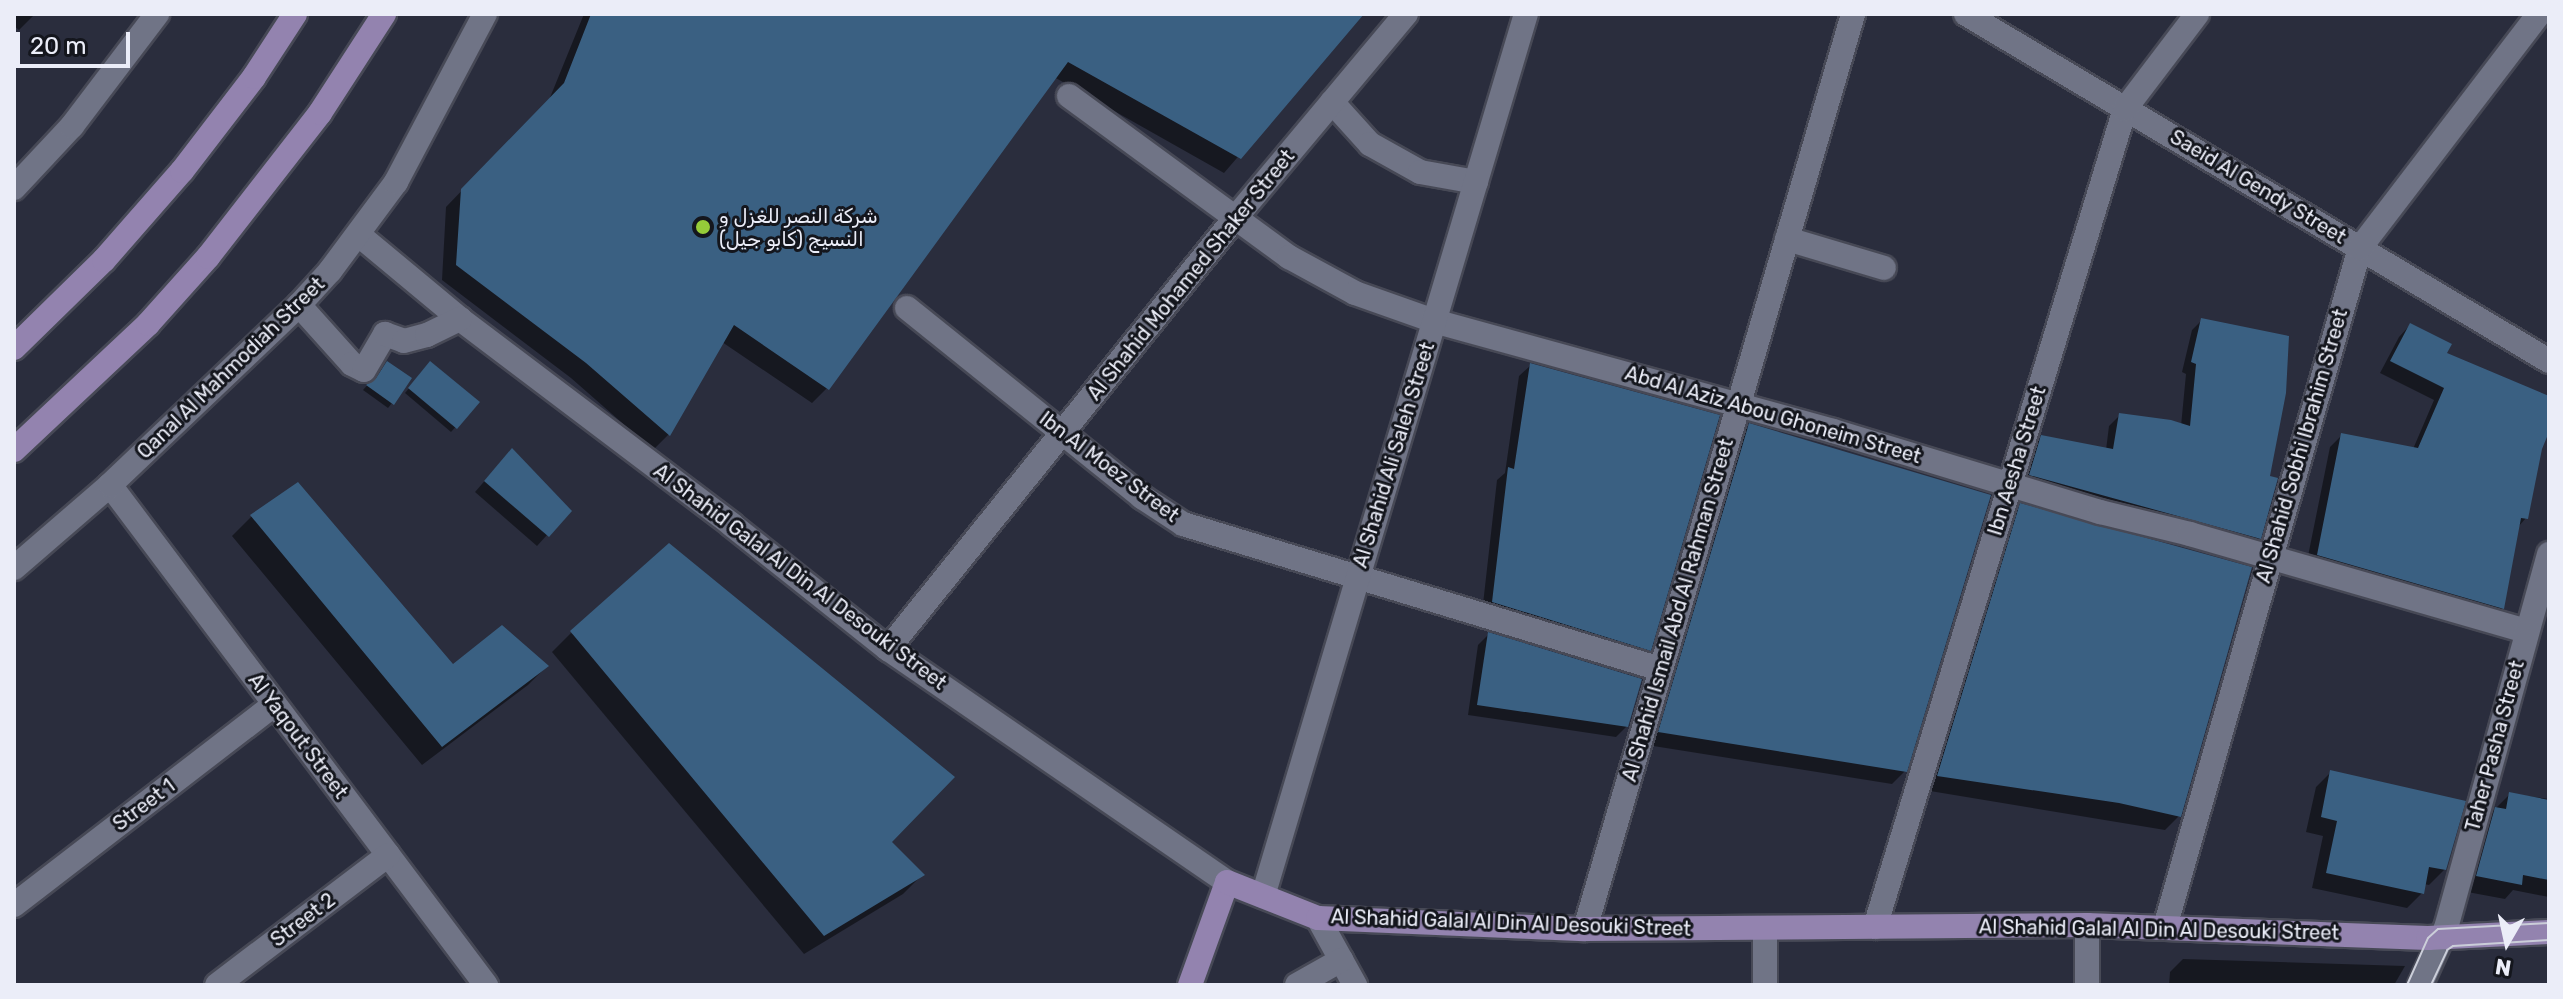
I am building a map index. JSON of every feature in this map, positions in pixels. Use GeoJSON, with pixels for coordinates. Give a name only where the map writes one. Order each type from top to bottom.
{"type":"FeatureCollection","features":[{"type":"Feature","properties":{"kind":"main road"},"geometry":{"type":"LineString","coordinates":[[14,348],[104,260],[182,171],[254,77],[295,14]]}},
{"type":"Feature","properties":{"kind":"main road"},"geometry":{"type":"LineString","coordinates":[[14,450],[137,334],[208,257],[320,113],[384,14]]}},
{"type":"Feature","properties":{"kind":"main road"},"geometry":{"type":"LineString","coordinates":[[1190,985],[1227,882]]}},
{"type":"Feature","properties":{"kind":"main road","name":"Al Shahid Galal Al Din Al Desouki Street"},"geometry":{"type":"LineString","coordinates":[[1227,882],[1318,918],[1585,929],[2087,925],[2443,937],[2549,932]]}},
{"type":"Feature","properties":{"kind":"street"},"geometry":{"type":"LineString","coordinates":[[14,188],[72,126],[157,14]]}},
{"type":"Feature","properties":{"kind":"street","name":"Qanal Al Mahmodiah Street"},"geometry":{"type":"LineString","coordinates":[[14,568],[110,485],[299,305],[359,235],[429,127],[485,14]]}},
{"type":"Feature","properties":{"kind":"street","name":"Al Shahid Mohamed Shaker Street"},"geometry":{"type":"LineString","coordinates":[[888,649],[1236,217],[1406,14]]}},
{"type":"Feature","properties":{"kind":"street","name":"Al Shahid Ali Saleh Street"},"geometry":{"type":"LineString","coordinates":[[1263,896],[1526,14]]}},
{"type":"Feature","properties":{"kind":"street","name":"Al Shahid Ismail Abd Al Rahman Street"},"geometry":{"type":"LineString","coordinates":[[1585,929],[1853,14]]}},
{"type":"Feature","properties":{"kind":"street","name":"Saeid Al Gendy Street"},"geometry":{"type":"LineString","coordinates":[[1966,14],[2549,361]]}},
{"type":"Feature","properties":{"kind":"street","name":"Ibn Aesha Street"},"geometry":{"type":"LineString","coordinates":[[1875,927],[2125,109],[2197,14]]}},
{"type":"Feature","properties":{"kind":"street","name":"Al Shahid Sobhi Ibrahim Street"},"geometry":{"type":"LineString","coordinates":[[2165,927],[2360,248],[2539,14]]}},
{"type":"Feature","properties":{"kind":"street","name":"Abd Al Aziz Abou Ghoneim Street"},"geometry":{"type":"LineString","coordinates":[[1069,96],[1289,257],[1355,293],[1434,321],[1833,431],[2526,631]]}},
{"type":"Feature","properties":{"kind":"street"},"geometry":{"type":"LineString","coordinates":[[1332,102],[1370,144],[1407,165],[1420,172],[1476,182]]}},
{"type":"Feature","properties":{"kind":"street","name":"Al Shahid Galal Al Din Al Desouki Street"},"geometry":{"type":"LineString","coordinates":[[359,235],[460,319],[732,525],[888,649],[1227,882]]}},
{"type":"Feature","properties":{"kind":"street"},"geometry":{"type":"LineString","coordinates":[[1787,239],[1884,268]]}},
{"type":"Feature","properties":{"kind":"street"},"geometry":{"type":"LineString","coordinates":[[299,305],[352,364],[364,370],[385,334],[404,341],[427,335],[460,319]]}},
{"type":"Feature","properties":{"kind":"street","name":"Ibn Al Moez Street"},"geometry":{"type":"LineString","coordinates":[[907,308],[1142,497],[1183,524],[1660,669]]}},
{"type":"Feature","properties":{"kind":"street","name":"Al Yaqout Street"},"geometry":{"type":"LineString","coordinates":[[110,485],[486,985]]}},
{"type":"Feature","properties":{"kind":"street","name":"Taher Pasha Street"},"geometry":{"type":"LineString","coordinates":[[2420,985],[2443,937],[2549,554]]}},
{"type":"Feature","properties":{"kind":"street","name":"Street 1"},"geometry":{"type":"LineString","coordinates":[[14,905],[274,705]]}},
{"type":"Feature","properties":{"kind":"street","name":"Street 2"},"geometry":{"type":"LineString","coordinates":[[217,985],[388,855]]}},
{"type":"Feature","properties":{"kind":"street"},"geometry":{"type":"LineString","coordinates":[[1318,918],[1355,985]]}},
{"type":"Feature","properties":{"kind":"street"},"geometry":{"type":"LineString","coordinates":[[2087,925],[2087,985]]}},
{"type":"Feature","properties":{"kind":"street"},"geometry":{"type":"LineString","coordinates":[[1765,928],[1765,985]]}},
{"type":"Feature","properties":{"kind":"street"},"geometry":{"type":"LineString","coordinates":[[1297,985],[1341,960]]}},
{"type":"Feature","properties":{"kind":"building","name":"شركة النصر للغزل و النسيج (كابو جيل)"},"geometry":{"type":"Polygon","coordinates":[[[591,14],[1364,14],[1241,159],[1068,62],[829,390],[734,325],[670,436],[586,363],[456,265],[461,189],[564,83],[591,14]]]}},
{"type":"Feature","properties":{"kind":"building"},"geometry":{"type":"Polygon","coordinates":[[[2201,318],[2289,336],[2286,393],[2270,476],[2278,478],[2261,539],[2029,475],[2041,435],[2113,449],[2119,413],[2171,420],[2190,426],[2196,364],[2191,362],[2201,318]]]}},
{"type":"Feature","properties":{"kind":"building"},"geometry":{"type":"Polygon","coordinates":[[[2410,323],[2452,344],[2447,353],[2549,396],[2549,432],[2542,449],[2528,519],[2521,518],[2504,609],[2317,555],[2341,433],[2418,448],[2444,388],[2390,361],[2410,323]]]}},
{"type":"Feature","properties":{"kind":"building"},"geometry":{"type":"Polygon","coordinates":[[[387,361],[412,378],[394,405],[366,385],[376,378],[387,361]]]}},
{"type":"Feature","properties":{"kind":"building"},"geometry":{"type":"Polygon","coordinates":[[[430,361],[480,402],[457,429],[408,388],[430,361]]]}},
{"type":"Feature","properties":{"kind":"building"},"geometry":{"type":"Polygon","coordinates":[[[1530,363],[1720,415],[1651,651],[1492,602],[1508,467],[1514,469],[1530,363]]]}},
{"type":"Feature","properties":{"kind":"building"},"geometry":{"type":"Polygon","coordinates":[[[1749,423],[1991,495],[1907,772],[1658,732],[1749,423]]]}},
{"type":"Feature","properties":{"kind":"building"},"geometry":{"type":"Polygon","coordinates":[[[512,448],[572,511],[549,537],[484,481],[512,448]]]}},
{"type":"Feature","properties":{"kind":"building"},"geometry":{"type":"Polygon","coordinates":[[[298,482],[453,664],[502,625],[549,666],[442,747],[250,515],[298,482]]]}},
{"type":"Feature","properties":{"kind":"building"},"geometry":{"type":"Polygon","coordinates":[[[2020,503],[2252,567],[2181,817],[2119,803],[1937,776],[2020,503]]]}},
{"type":"Feature","properties":{"kind":"building"},"geometry":{"type":"Polygon","coordinates":[[[669,543],[955,777],[892,842],[925,875],[824,936],[570,631],[669,543]]]}},
{"type":"Feature","properties":{"kind":"building"},"geometry":{"type":"Polygon","coordinates":[[[1488,632],[1642,679],[1628,727],[1477,705],[1488,632]]]}},
{"type":"Feature","properties":{"kind":"building"},"geometry":{"type":"Polygon","coordinates":[[[2330,770],[2466,801],[2446,870],[2429,867],[2424,894],[2326,873],[2337,821],[2321,817],[2330,770]]]}},
{"type":"Feature","properties":{"kind":"building"},"geometry":{"type":"Polygon","coordinates":[[[2509,792],[2549,800],[2549,880],[2523,875],[2522,885],[2476,876],[2495,807],[2506,809],[2509,792]]]}},
{"type":"Feature","properties":{"kind":"tram line"},"geometry":{"type":"LineString","coordinates":[[2407,985],[2428,938],[2438,929],[2549,923]]}},
{"type":"Feature","properties":{"kind":"tram line"},"geometry":{"type":"LineString","coordinates":[[2431,985],[2447,950],[2453,946],[2549,940]]}},
{"type":"Feature","properties":{"kind":"place","name":"شركة النصر للغزل و النسيج (كابو جيل)"},"geometry":{"type":"Point","coordinates":[703,227]}}]}
